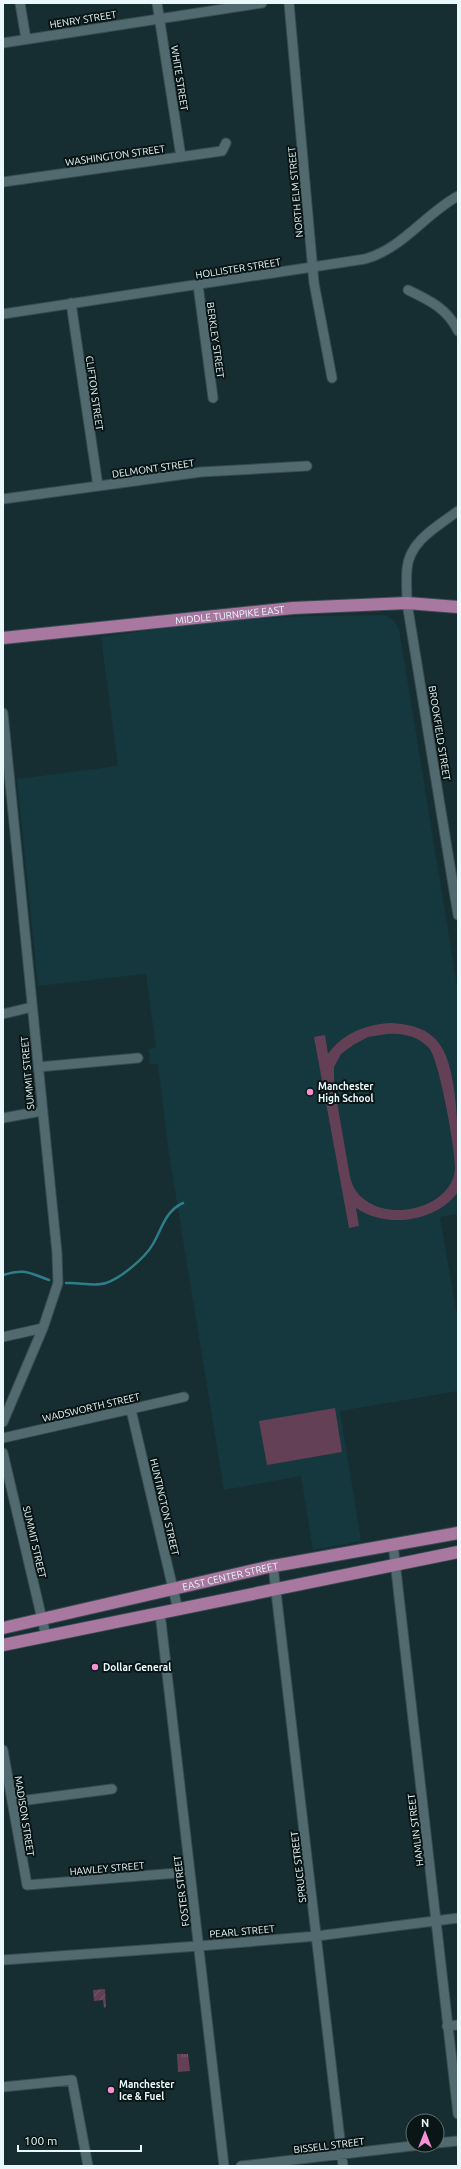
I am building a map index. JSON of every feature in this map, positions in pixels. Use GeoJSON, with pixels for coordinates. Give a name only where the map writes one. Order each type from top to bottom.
{"type":"FeatureCollection","features":[{"type":"Feature","properties":{"kind":"main road","name":"MIDDLE TURNPIKE EAST"},"geometry":{"type":"LineString","coordinates":[[3,638],[293,608],[407,603],[458,607]]}},
{"type":"Feature","properties":{"kind":"main road","name":"EAST CENTER STREET"},"geometry":{"type":"LineString","coordinates":[[3,1628],[273,1566],[458,1532]]}},
{"type":"Feature","properties":{"kind":"main road"},"geometry":{"type":"LineString","coordinates":[[3,1645],[458,1552]]}},
{"type":"Feature","properties":{"kind":"street"},"geometry":{"type":"LineString","coordinates":[[20,3],[26,39]]}},
{"type":"Feature","properties":{"kind":"street","name":"WHITE STREET"},"geometry":{"type":"LineString","coordinates":[[157,3],[181,157]]}},
{"type":"Feature","properties":{"kind":"street","name":"HENRY STREET"},"geometry":{"type":"LineString","coordinates":[[3,43],[262,3]]}},
{"type":"Feature","properties":{"kind":"street","name":"NORTH ELM STREET"},"geometry":{"type":"LineString","coordinates":[[289,3],[312,267],[332,378]]}},
{"type":"Feature","properties":{"kind":"street","name":"WASHINGTON STREET"},"geometry":{"type":"LineString","coordinates":[[3,182],[222,151],[226,143]]}},
{"type":"Feature","properties":{"kind":"street","name":"HOLLISTER STREET"},"geometry":{"type":"LineString","coordinates":[[3,314],[198,285],[380,255],[396,244],[448,201],[458,196]]}},
{"type":"Feature","properties":{"kind":"street","name":"BERKLEY STREET"},"geometry":{"type":"LineString","coordinates":[[198,285],[213,398]]}},
{"type":"Feature","properties":{"kind":"street"},"geometry":{"type":"LineString","coordinates":[[408,290],[436,303],[454,323],[458,331]]}},
{"type":"Feature","properties":{"kind":"street","name":"CLIFTON STREET"},"geometry":{"type":"LineString","coordinates":[[71,303],[98,486]]}},
{"type":"Feature","properties":{"kind":"street","name":"DELMONT STREET"},"geometry":{"type":"LineString","coordinates":[[3,499],[201,472],[307,466]]}},
{"type":"Feature","properties":{"kind":"street","name":"BROOKFIELD STREET"},"geometry":{"type":"LineString","coordinates":[[458,511],[417,543],[410,554],[407,568],[407,603],[458,915]]}},
{"type":"Feature","properties":{"kind":"street","name":"SUMMIT STREET"},"geometry":{"type":"LineString","coordinates":[[3,713],[56,1239],[58,1279],[43,1328],[3,1422]]}},
{"type":"Feature","properties":{"kind":"street"},"geometry":{"type":"LineString","coordinates":[[3,1014],[32,1007]]}},
{"type":"Feature","properties":{"kind":"street"},"geometry":{"type":"LineString","coordinates":[[38,1067],[138,1058]]}},
{"type":"Feature","properties":{"kind":"street"},"geometry":{"type":"LineString","coordinates":[[3,1118],[42,1111]]}},
{"type":"Feature","properties":{"kind":"street"},"geometry":{"type":"LineString","coordinates":[[3,1337],[43,1328]]}},
{"type":"Feature","properties":{"kind":"street","name":"WADSWORTH STREET"},"geometry":{"type":"LineString","coordinates":[[3,1438],[184,1397]]}},
{"type":"Feature","properties":{"kind":"street","name":"HUNTINGTON STREET"},"geometry":{"type":"LineString","coordinates":[[131,1410],[178,1610]]}},
{"type":"Feature","properties":{"kind":"street","name":"SUMMIT STREET"},"geometry":{"type":"LineString","coordinates":[[3,1453],[46,1636]]}},
{"type":"Feature","properties":{"kind":"street","name":"HAMLIN STREET"},"geometry":{"type":"LineString","coordinates":[[393,1544],[458,2114]]}},
{"type":"Feature","properties":{"kind":"street","name":"SPRUCE STREET"},"geometry":{"type":"LineString","coordinates":[[273,1566],[343,2154],[343,2166]]}},
{"type":"Feature","properties":{"kind":"street","name":"FOSTER STREET"},"geometry":{"type":"LineString","coordinates":[[160,1614],[224,2166]]}},
{"type":"Feature","properties":{"kind":"street","name":"MADISON STREET"},"geometry":{"type":"LineString","coordinates":[[3,1750],[27,1885]]}},
{"type":"Feature","properties":{"kind":"street"},"geometry":{"type":"LineString","coordinates":[[12,1802],[112,1789]]}},
{"type":"Feature","properties":{"kind":"street","name":"HAWLEY STREET"},"geometry":{"type":"LineString","coordinates":[[27,1885],[190,1872]]}},
{"type":"Feature","properties":{"kind":"street","name":"PEARL STREET"},"geometry":{"type":"LineString","coordinates":[[3,1960],[317,1936],[458,1918]]}},
{"type":"Feature","properties":{"kind":"street"},"geometry":{"type":"LineString","coordinates":[[448,2026],[458,2025]]}},
{"type":"Feature","properties":{"kind":"street"},"geometry":{"type":"LineString","coordinates":[[3,2087],[72,2080],[88,2166]]}},
{"type":"Feature","properties":{"kind":"street"},"geometry":{"type":"LineString","coordinates":[[445,2142],[458,2141]]}},
{"type":"Feature","properties":{"kind":"street","name":"BISSELL STREET"},"geometry":{"type":"LineString","coordinates":[[241,2166],[405,2147]]}},
{"type":"Feature","properties":{"kind":"shaded area","name":"Manchester High School"},"geometry":{"type":"Polygon","coordinates":[[[384,615],[393,620],[399,629],[458,992],[458,1214],[440,1217],[458,1321],[458,1391],[340,1411],[361,1541],[313,1550],[301,1476],[224,1490],[169,1154],[158,1064],[149,1064],[150,1057],[148,1049],[156,1048],[146,974],[38,986],[17,779],[118,766],[101,637],[172,627],[243,620],[306,616],[384,615]]]}},
{"type":"Feature","properties":{"kind":"green space"},"geometry":{"type":"Polygon","coordinates":[[[404,1024],[423,1030],[434,1037],[445,1055],[451,1072],[457,1114],[458,1192],[449,1202],[437,1210],[424,1216],[410,1219],[382,1219],[368,1215],[356,1208],[359,1226],[349,1228],[314,1037],[325,1035],[328,1054],[348,1035],[373,1025],[404,1024]],[[393,1034],[368,1037],[353,1045],[341,1054],[334,1067],[334,1085],[350,1177],[356,1191],[367,1202],[381,1208],[397,1210],[413,1209],[428,1203],[441,1195],[451,1183],[455,1166],[454,1156],[446,1104],[433,1055],[425,1044],[415,1038],[393,1034]]]}},
{"type":"Feature","properties":{"kind":"green space"},"geometry":{"type":"Polygon","coordinates":[[[335,1408],[342,1452],[267,1465],[259,1421],[335,1408]]]}},
{"type":"Feature","properties":{"kind":"green space"},"geometry":{"type":"Polygon","coordinates":[[[105,1989],[106,2007],[104,2008],[103,2000],[94,2001],[93,1990],[105,1989]]]}},
{"type":"Feature","properties":{"kind":"green space"},"geometry":{"type":"Polygon","coordinates":[[[177,2054],[188,2054],[190,2071],[178,2072],[177,2054]]]}},
{"type":"Feature","properties":{"kind":"waterway"},"geometry":{"type":"LineString","coordinates":[[66,1283],[101,1284],[119,1277],[139,1261],[153,1244],[168,1216],[177,1206],[183,1203]]}},
{"type":"Feature","properties":{"kind":"waterway"},"geometry":{"type":"LineString","coordinates":[[3,1275],[17,1272],[27,1272],[49,1280]]}},
{"type":"Feature","properties":{"kind":"place","name":"Manchester High School"},"geometry":{"type":"Point","coordinates":[310,1092]}},
{"type":"Feature","properties":{"kind":"place","name":"Dollar General"},"geometry":{"type":"Point","coordinates":[95,1667]}},
{"type":"Feature","properties":{"kind":"place","name":"Manchester Ice & Fuel"},"geometry":{"type":"Point","coordinates":[111,2090]}}]}
